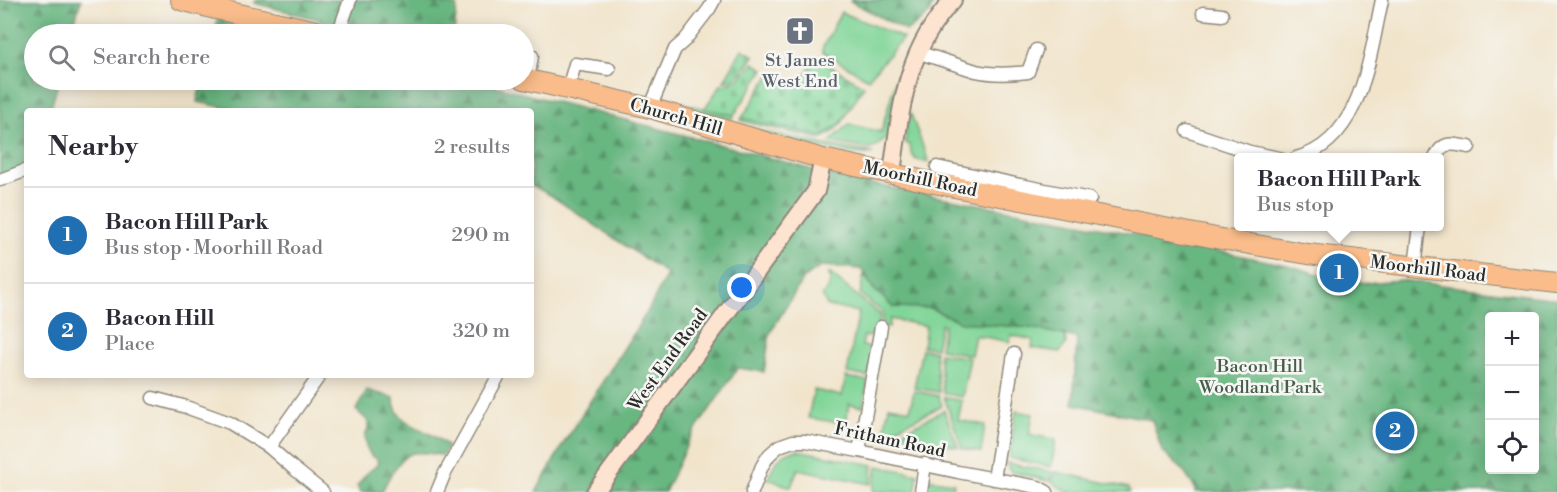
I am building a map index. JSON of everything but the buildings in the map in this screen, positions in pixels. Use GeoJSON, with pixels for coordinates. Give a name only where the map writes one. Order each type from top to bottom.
{"type":"FeatureCollection","features":[{"type":"Feature","properties":{"kind":"main road"},"geometry":{"type":"LineString","coordinates":[[182,0],[284,24]]}},
{"type":"Feature","properties":{"kind":"main road","name":"Church Hill"},"geometry":{"type":"LineString","coordinates":[[534,81],[650,108],[823,159]]}},
{"type":"Feature","properties":{"kind":"main road","name":"Moorhill Road"},"geometry":{"type":"LineString","coordinates":[[823,159],[892,173],[1018,192],[1221,239],[1286,250],[1557,284]]}},
{"type":"Feature","properties":{"kind":"street"},"geometry":{"type":"LineString","coordinates":[[342,24],[350,0]]}},
{"type":"Feature","properties":{"kind":"street"},"geometry":{"type":"LineString","coordinates":[[650,108],[675,49],[710,9],[714,0]]}},
{"type":"Feature","properties":{"kind":"street"},"geometry":{"type":"LineString","coordinates":[[892,173],[904,94],[917,52],[941,12],[952,0]]}},
{"type":"Feature","properties":{"kind":"street"},"geometry":{"type":"LineString","coordinates":[[1213,14],[1216,0]]}},
{"type":"Feature","properties":{"kind":"street"},"geometry":{"type":"LineString","coordinates":[[1313,153],[1322,148],[1335,135],[1355,105],[1365,75],[1382,0]]}},
{"type":"Feature","properties":{"kind":"street"},"geometry":{"type":"LineString","coordinates":[[917,52],[976,71],[1011,73],[1028,72],[1036,50]]}},
{"type":"Feature","properties":{"kind":"street"},"geometry":{"type":"LineString","coordinates":[[568,89],[574,64],[609,69]]}},
{"type":"Feature","properties":{"kind":"street"},"geometry":{"type":"LineString","coordinates":[[1187,130],[1255,153]]}},
{"type":"Feature","properties":{"kind":"street"},"geometry":{"type":"LineString","coordinates":[[1438,153],[1441,147],[1447,144],[1468,147]]}},
{"type":"Feature","properties":{"kind":"street","name":"West End Road"},"geometry":{"type":"LineString","coordinates":[[595,492],[816,191],[823,159]]}},
{"type":"Feature","properties":{"kind":"street","name":"Moorhill Road"},"geometry":{"type":"LineString","coordinates":[[937,166],[1018,192],[1090,199]]}},
{"type":"Feature","properties":{"kind":"street"},"geometry":{"type":"LineString","coordinates":[[0,180],[24,171]]}},
{"type":"Feature","properties":{"kind":"street"},"geometry":{"type":"LineString","coordinates":[[1415,267],[1419,231]]}},
{"type":"Feature","properties":{"kind":"street"},"geometry":{"type":"LineString","coordinates":[[859,451],[881,327]]}},
{"type":"Feature","properties":{"kind":"street"},"geometry":{"type":"LineString","coordinates":[[994,479],[1014,354]]}},
{"type":"Feature","properties":{"kind":"street"},"geometry":{"type":"LineString","coordinates":[[269,447],[318,378]]}},
{"type":"Feature","properties":{"kind":"street"},"geometry":{"type":"LineString","coordinates":[[437,492],[445,473],[498,378]]}},
{"type":"Feature","properties":{"kind":"street"},"geometry":{"type":"LineString","coordinates":[[153,398],[230,423],[269,447],[323,492]]}},
{"type":"Feature","properties":{"kind":"street","name":"Fritham Road"},"geometry":{"type":"LineString","coordinates":[[752,492],[769,454],[779,446],[793,441],[805,441],[925,464],[1038,487],[1047,492]]}},
{"type":"Feature","properties":{"kind":"street"},"geometry":{"type":"LineString","coordinates":[[921,492],[925,464]]}},
{"type":"Feature","properties":{"kind":"green space"},"geometry":{"type":"Polygon","coordinates":[[[0,0],[81,0],[74,24],[24,24],[24,90],[56,90],[51,108],[24,108],[24,171],[0,180],[0,0]]]}},
{"type":"Feature","properties":{"kind":"green space"},"geometry":{"type":"Polygon","coordinates":[[[255,0],[425,0],[425,2],[457,6],[455,24],[337,24],[254,3],[255,0]]]}},
{"type":"Feature","properties":{"kind":"green space"},"geometry":{"type":"Polygon","coordinates":[[[851,0],[938,0],[932,6],[929,14],[907,31],[851,0]]]}},
{"type":"Feature","properties":{"kind":"green space"},"geometry":{"type":"Polygon","coordinates":[[[841,12],[903,38],[868,79],[823,52],[822,49],[841,12]]]}},
{"type":"Feature","properties":{"kind":"green space"},"geometry":{"type":"Polygon","coordinates":[[[219,14],[260,24],[216,24],[219,14]]]}},
{"type":"Feature","properties":{"kind":"green space"},"geometry":{"type":"Polygon","coordinates":[[[742,49],[754,56],[738,76],[724,81],[742,49]]]}},
{"type":"Feature","properties":{"kind":"green space"},"geometry":{"type":"Polygon","coordinates":[[[814,60],[822,61],[864,86],[841,123],[822,136],[742,118],[771,73],[797,87],[814,60]]]}},
{"type":"Feature","properties":{"kind":"green space"},"geometry":{"type":"Polygon","coordinates":[[[753,63],[764,69],[734,115],[704,109],[721,85],[740,78],[753,63]]]}},
{"type":"Feature","properties":{"kind":"green space"},"geometry":{"type":"Polygon","coordinates":[[[899,69],[902,70],[887,139],[869,149],[830,142],[849,124],[881,132],[899,69]]]}},
{"type":"Feature","properties":{"kind":"green space","name":"Bacon Hill Woodland Park"},"geometry":{"type":"Polygon","coordinates":[[[200,90],[510,90],[845,179],[1074,222],[1287,265],[1314,273],[1366,283],[1400,280],[1557,299],[1557,492],[1195,492],[1195,488],[1182,469],[1162,451],[1152,420],[1073,404],[1077,338],[1031,328],[961,322],[930,308],[893,307],[873,288],[861,269],[822,266],[803,279],[770,333],[764,372],[738,368],[690,438],[665,492],[536,492],[565,441],[649,309],[667,274],[534,187],[534,108],[226,108],[197,102],[200,90]]]}},
{"type":"Feature","properties":{"kind":"green space"},"geometry":{"type":"Polygon","coordinates":[[[663,99],[734,115],[732,119],[661,103],[663,99]]]}},
{"type":"Feature","properties":{"kind":"green space"},"geometry":{"type":"Polygon","coordinates":[[[908,113],[911,114],[929,163],[915,159],[910,145],[905,143],[908,113]]]}},
{"type":"Feature","properties":{"kind":"green space"},"geometry":{"type":"Polygon","coordinates":[[[846,115],[839,127],[821,139],[741,121],[742,118],[841,122],[846,115]]]}},
{"type":"Feature","properties":{"kind":"green space"},"geometry":{"type":"Polygon","coordinates":[[[734,125],[873,153],[850,153],[773,139],[734,125]]]}},
{"type":"Feature","properties":{"kind":"green space"},"geometry":{"type":"Polygon","coordinates":[[[829,273],[881,315],[877,331],[869,337],[864,336],[862,346],[868,347],[872,352],[869,377],[847,373],[859,312],[827,306],[822,295],[829,285],[829,273]]]}},
{"type":"Feature","properties":{"kind":"green space"},"geometry":{"type":"Polygon","coordinates":[[[864,274],[873,288],[893,307],[930,308],[961,322],[1031,328],[1065,335],[1066,344],[1060,352],[1032,348],[1033,340],[1011,335],[1009,342],[975,335],[971,355],[940,349],[944,325],[941,324],[936,348],[923,346],[926,326],[890,319],[889,327],[882,326],[884,313],[860,294],[864,274]]]}},
{"type":"Feature","properties":{"kind":"green space"},"geometry":{"type":"Polygon","coordinates":[[[922,349],[935,351],[939,392],[914,388],[922,349]]]}},
{"type":"Feature","properties":{"kind":"green space"},"geometry":{"type":"Polygon","coordinates":[[[939,353],[970,358],[962,397],[943,393],[939,353]]]}},
{"type":"Feature","properties":{"kind":"green space"},"geometry":{"type":"Polygon","coordinates":[[[846,377],[868,381],[863,407],[849,404],[846,424],[808,418],[814,390],[842,396],[846,377]]]}},
{"type":"Feature","properties":{"kind":"green space"},"geometry":{"type":"Polygon","coordinates":[[[367,390],[394,398],[395,408],[407,422],[434,436],[448,447],[443,455],[418,452],[406,456],[394,470],[382,492],[360,492],[357,486],[378,462],[371,456],[366,446],[365,436],[368,423],[356,410],[367,390]]]}},
{"type":"Feature","properties":{"kind":"green space"},"geometry":{"type":"Polygon","coordinates":[[[914,391],[939,396],[942,406],[884,432],[889,406],[910,410],[914,391]]]}},
{"type":"Feature","properties":{"kind":"green space"},"geometry":{"type":"Polygon","coordinates":[[[944,397],[962,401],[958,420],[985,425],[981,452],[962,448],[944,397]]]}},
{"type":"Feature","properties":{"kind":"green space"},"geometry":{"type":"Polygon","coordinates":[[[944,410],[958,447],[898,434],[944,410]]]}},
{"type":"Feature","properties":{"kind":"green space"},"geometry":{"type":"Polygon","coordinates":[[[1016,411],[1033,414],[1029,434],[1056,440],[1051,467],[1009,458],[1016,411]]]}},
{"type":"Feature","properties":{"kind":"green space"},"geometry":{"type":"Polygon","coordinates":[[[797,450],[873,465],[871,484],[798,469],[791,487],[768,479],[772,468],[782,456],[797,450]]]}},
{"type":"Feature","properties":{"kind":"green space"},"geometry":{"type":"Polygon","coordinates":[[[1006,463],[1053,472],[1049,481],[1010,471],[1006,463]]]}},
{"type":"Feature","properties":{"kind":"green space"},"geometry":{"type":"Polygon","coordinates":[[[877,466],[918,474],[915,492],[873,492],[877,466]]]}},
{"type":"Feature","properties":{"kind":"green space"},"geometry":{"type":"Polygon","coordinates":[[[1056,472],[1129,488],[1130,492],[1067,492],[1052,482],[1056,472]]]}},
{"type":"Feature","properties":{"kind":"green space"},"geometry":{"type":"Polygon","coordinates":[[[927,479],[954,483],[952,492],[926,492],[927,479]]]}},
{"type":"Feature","properties":{"kind":"place","name":"St James West End"},"geometry":{"type":"Point","coordinates":[800,31]}},
{"type":"Feature","properties":{"kind":"place","name":"Bacon Hill Park"},"geometry":{"type":"Point","coordinates":[1339,273]}},
{"type":"Feature","properties":{"kind":"place","name":"Bacon Hill"},"geometry":{"type":"Point","coordinates":[1395,431]}}]}
